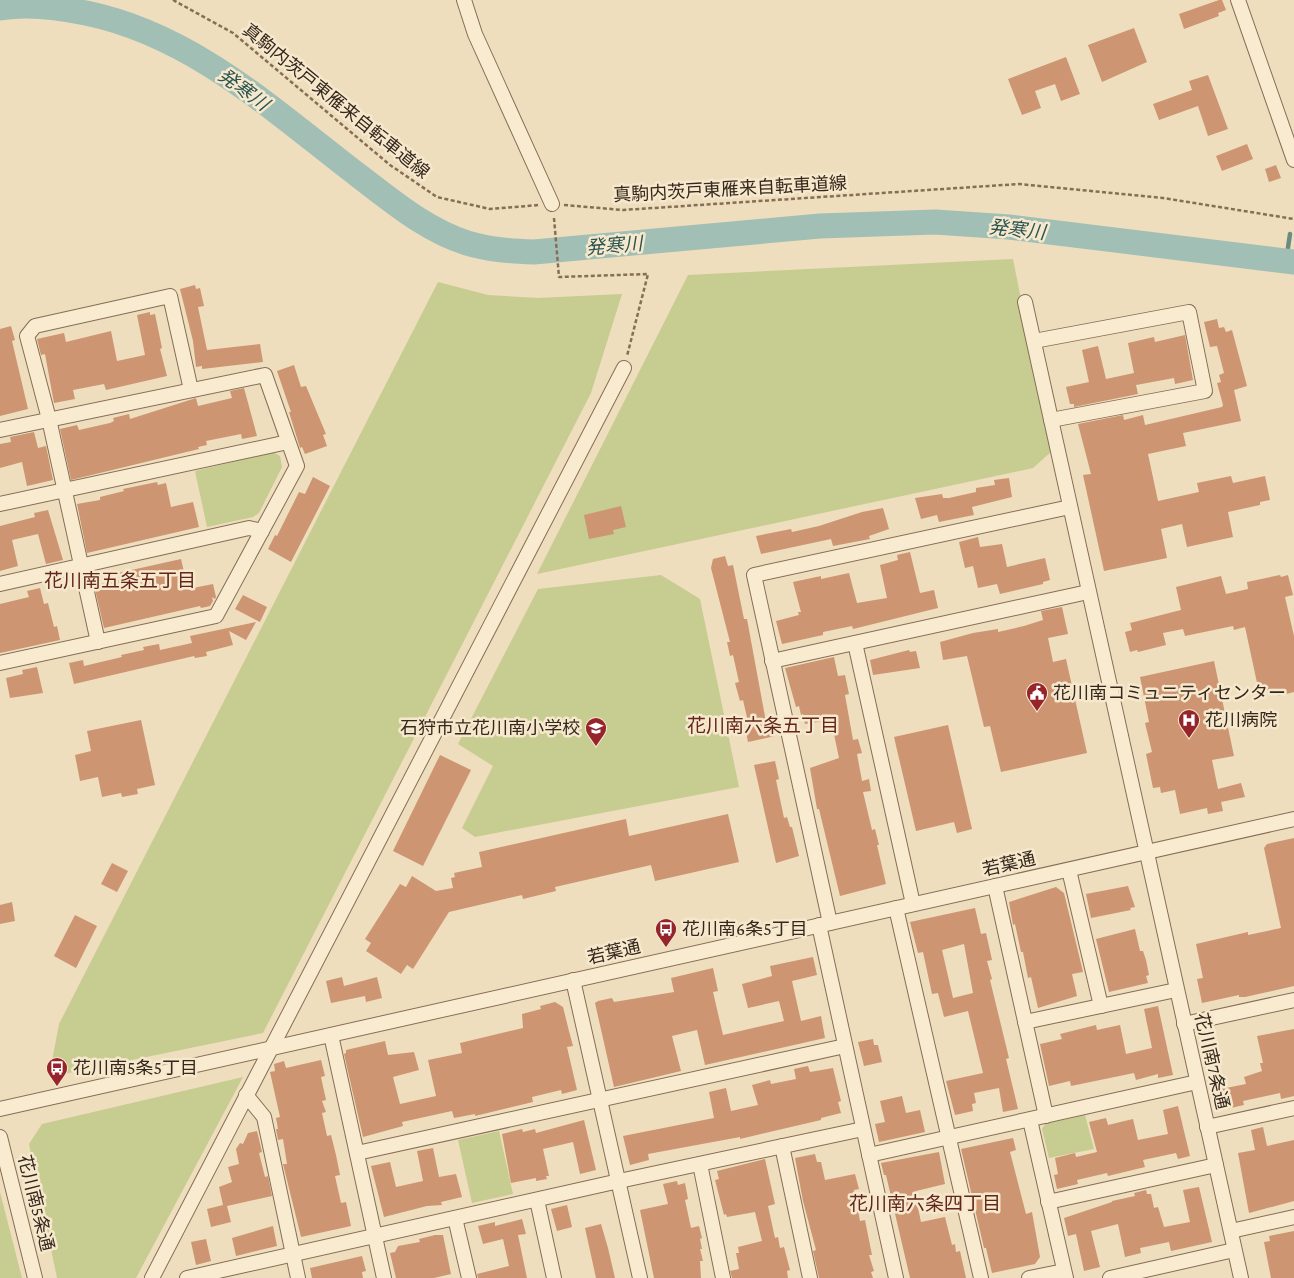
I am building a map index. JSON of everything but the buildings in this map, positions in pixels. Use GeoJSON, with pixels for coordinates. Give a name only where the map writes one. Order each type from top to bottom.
{"type":"FeatureCollection","features":[{"type":"Feature","properties":{"kind":"street"},"geometry":{"type":"LineString","coordinates":[[464,0],[475,34],[552,204]]}},
{"type":"Feature","properties":{"kind":"street"},"geometry":{"type":"LineString","coordinates":[[1238,0],[1294,160]]}},
{"type":"Feature","properties":{"kind":"street"},"geometry":{"type":"LineString","coordinates":[[98,642],[63,490],[49,419],[27,336],[35,326],[170,296],[191,390]]}},
{"type":"Feature","properties":{"kind":"street","name":"花川南7条通"},"geometry":{"type":"LineString","coordinates":[[1025,302],[1240,1278]]}},
{"type":"Feature","properties":{"kind":"street"},"geometry":{"type":"LineString","coordinates":[[1034,341],[1189,312],[1205,390],[1051,420]]}},
{"type":"Feature","properties":{"kind":"street"},"geometry":{"type":"LineString","coordinates":[[152,1278],[624,368]]}},
{"type":"Feature","properties":{"kind":"street"},"geometry":{"type":"LineString","coordinates":[[0,430],[265,375],[297,466],[216,616],[0,663]]}},
{"type":"Feature","properties":{"kind":"street"},"geometry":{"type":"LineString","coordinates":[[0,504],[288,442]]}},
{"type":"Feature","properties":{"kind":"street"},"geometry":{"type":"LineString","coordinates":[[896,1278],[845,1046],[825,924],[754,575],[1070,507]]}},
{"type":"Feature","properties":{"kind":"street"},"geometry":{"type":"LineString","coordinates":[[0,584],[249,528],[262,531]]}},
{"type":"Feature","properties":{"kind":"street"},"geometry":{"type":"LineString","coordinates":[[772,661],[1088,592]]}},
{"type":"Feature","properties":{"kind":"street"},"geometry":{"type":"LineString","coordinates":[[855,643],[913,904]]}},
{"type":"Feature","properties":{"kind":"street","name":"若葉通"},"geometry":{"type":"LineString","coordinates":[[0,1109],[1294,819]]}},
{"type":"Feature","properties":{"kind":"street"},"geometry":{"type":"LineString","coordinates":[[1069,870],[1101,1006]]}},
{"type":"Feature","properties":{"kind":"street"},"geometry":{"type":"LineString","coordinates":[[995,886],[1046,1116]]}},
{"type":"Feature","properties":{"kind":"street"},"geometry":{"type":"LineString","coordinates":[[896,908],[982,1278]]}},
{"type":"Feature","properties":{"kind":"street"},"geometry":{"type":"LineString","coordinates":[[574,980],[640,1278]]}},
{"type":"Feature","properties":{"kind":"street"},"geometry":{"type":"LineString","coordinates":[[1025,1022],[1176,990]]}},
{"type":"Feature","properties":{"kind":"street"},"geometry":{"type":"LineString","coordinates":[[1184,1024],[1294,1000]]}},
{"type":"Feature","properties":{"kind":"street"},"geometry":{"type":"LineString","coordinates":[[331,1035],[384,1278]]}},
{"type":"Feature","properties":{"kind":"street"},"geometry":{"type":"LineString","coordinates":[[357,1153],[845,1046]]}},
{"type":"Feature","properties":{"kind":"street"},"geometry":{"type":"LineString","coordinates":[[869,1155],[1197,1082]]}},
{"type":"Feature","properties":{"kind":"street"},"geometry":{"type":"LineString","coordinates":[[246,1095],[264,1117],[298,1278]]}},
{"type":"Feature","properties":{"kind":"street"},"geometry":{"type":"LineString","coordinates":[[1207,1127],[1294,1108]]}},
{"type":"Feature","properties":{"kind":"street"},"geometry":{"type":"LineString","coordinates":[[1029,1278],[1065,1274],[1030,1120]]}},
{"type":"Feature","properties":{"kind":"street"},"geometry":{"type":"LineString","coordinates":[[188,1278],[216,1275],[293,1254],[863,1129]]}},
{"type":"Feature","properties":{"kind":"street","name":"花川南5条通"},"geometry":{"type":"LineString","coordinates":[[0,1137],[35,1278]]}},
{"type":"Feature","properties":{"kind":"street"},"geometry":{"type":"LineString","coordinates":[[782,1146],[810,1278]]}},
{"type":"Feature","properties":{"kind":"street"},"geometry":{"type":"LineString","coordinates":[[700,1164],[723,1278]]}},
{"type":"Feature","properties":{"kind":"street"},"geometry":{"type":"LineString","coordinates":[[1048,1202],[1216,1165]]}},
{"type":"Feature","properties":{"kind":"street"},"geometry":{"type":"LineString","coordinates":[[536,1200],[554,1278]]}},
{"type":"Feature","properties":{"kind":"street"},"geometry":{"type":"LineString","coordinates":[[1231,1232],[1294,1217]]}},
{"type":"Feature","properties":{"kind":"street"},"geometry":{"type":"LineString","coordinates":[[455,1218],[469,1278]]}},
{"type":"Feature","properties":{"kind":"street"},"geometry":{"type":"LineString","coordinates":[[1110,1278],[1149,1274],[1234,1250]]}},
{"type":"Feature","properties":{"kind":"path","name":"真駒内茨戸東雁来自転車道線"},"geometry":{"type":"LineString","coordinates":[[173,0],[233,32],[390,165],[437,197],[490,209],[552,204],[623,210],[1019,184],[1164,198],[1294,219]]}},
{"type":"Feature","properties":{"kind":"path"},"geometry":{"type":"LineString","coordinates":[[554,219],[559,277],[648,274],[624,368]]}},
{"type":"Feature","properties":{"kind":"green space"},"geometry":{"type":"Polygon","coordinates":[[[1013,259],[1051,452],[1033,468],[537,574],[688,275],[1013,259]]]}},
{"type":"Feature","properties":{"kind":"green space"},"geometry":{"type":"Polygon","coordinates":[[[438,282],[488,295],[538,298],[622,294],[591,393],[263,1033],[49,1077],[59,1024],[438,282]]]}},
{"type":"Feature","properties":{"kind":"green space"},"geometry":{"type":"Polygon","coordinates":[[[273,452],[280,456],[282,467],[259,513],[253,517],[207,527],[195,471],[273,452]]]}},
{"type":"Feature","properties":{"kind":"green space"},"geometry":{"type":"Polygon","coordinates":[[[661,575],[700,599],[739,787],[475,837],[462,828],[493,766],[458,744],[538,589],[661,575]]]}},
{"type":"Feature","properties":{"kind":"green space"},"geometry":{"type":"Polygon","coordinates":[[[243,1077],[136,1278],[57,1278],[29,1144],[42,1124],[243,1077]]]}},
{"type":"Feature","properties":{"kind":"green space"},"geometry":{"type":"Polygon","coordinates":[[[1085,1115],[1094,1149],[1049,1158],[1042,1129],[1045,1124],[1085,1115]]]}},
{"type":"Feature","properties":{"kind":"green space"},"geometry":{"type":"Polygon","coordinates":[[[499,1131],[513,1194],[472,1203],[458,1140],[499,1131]]]}},
{"type":"Feature","properties":{"kind":"green space"},"geometry":{"type":"Polygon","coordinates":[[[0,1192],[22,1278],[0,1278],[0,1192]]]}},
{"type":"Feature","properties":{"kind":"waterway","name":"発寒川"},"geometry":{"type":"LineString","coordinates":[[0,8],[54,7],[86,13],[125,24],[162,39],[197,57],[231,78],[410,214],[437,231],[467,243],[484,247],[534,252],[820,226],[935,222],[1009,227],[1294,262]]}},
{"type":"Feature","properties":{"kind":"waterway"},"geometry":{"type":"LineString","coordinates":[[1286,261],[1290,234]]}},
{"type":"Feature","properties":{"kind":"place","name":"花川南コミュニティセンター"},"geometry":{"type":"Point","coordinates":[1037,712]}},
{"type":"Feature","properties":{"kind":"place","name":"花川病院"},"geometry":{"type":"Point","coordinates":[1189,739]}},
{"type":"Feature","properties":{"kind":"place","name":"石狩市立花川南小学校"},"geometry":{"type":"Point","coordinates":[596,747]}},
{"type":"Feature","properties":{"kind":"place","name":"花川南6条5丁目"},"geometry":{"type":"Point","coordinates":[666,948]}},
{"type":"Feature","properties":{"kind":"place","name":"花川南5条5丁目"},"geometry":{"type":"Point","coordinates":[57,1087]}},
{"type":"Feature","properties":{"kind":"district","name":"花川南五条五丁目"},"geometry":{"type":"Point","coordinates":[120,580]}},
{"type":"Feature","properties":{"kind":"district","name":"花川南六条五丁目"},"geometry":{"type":"Point","coordinates":[763,725]}},
{"type":"Feature","properties":{"kind":"district","name":"花川南六条四丁目"},"geometry":{"type":"Point","coordinates":[925,1203]}}]}
